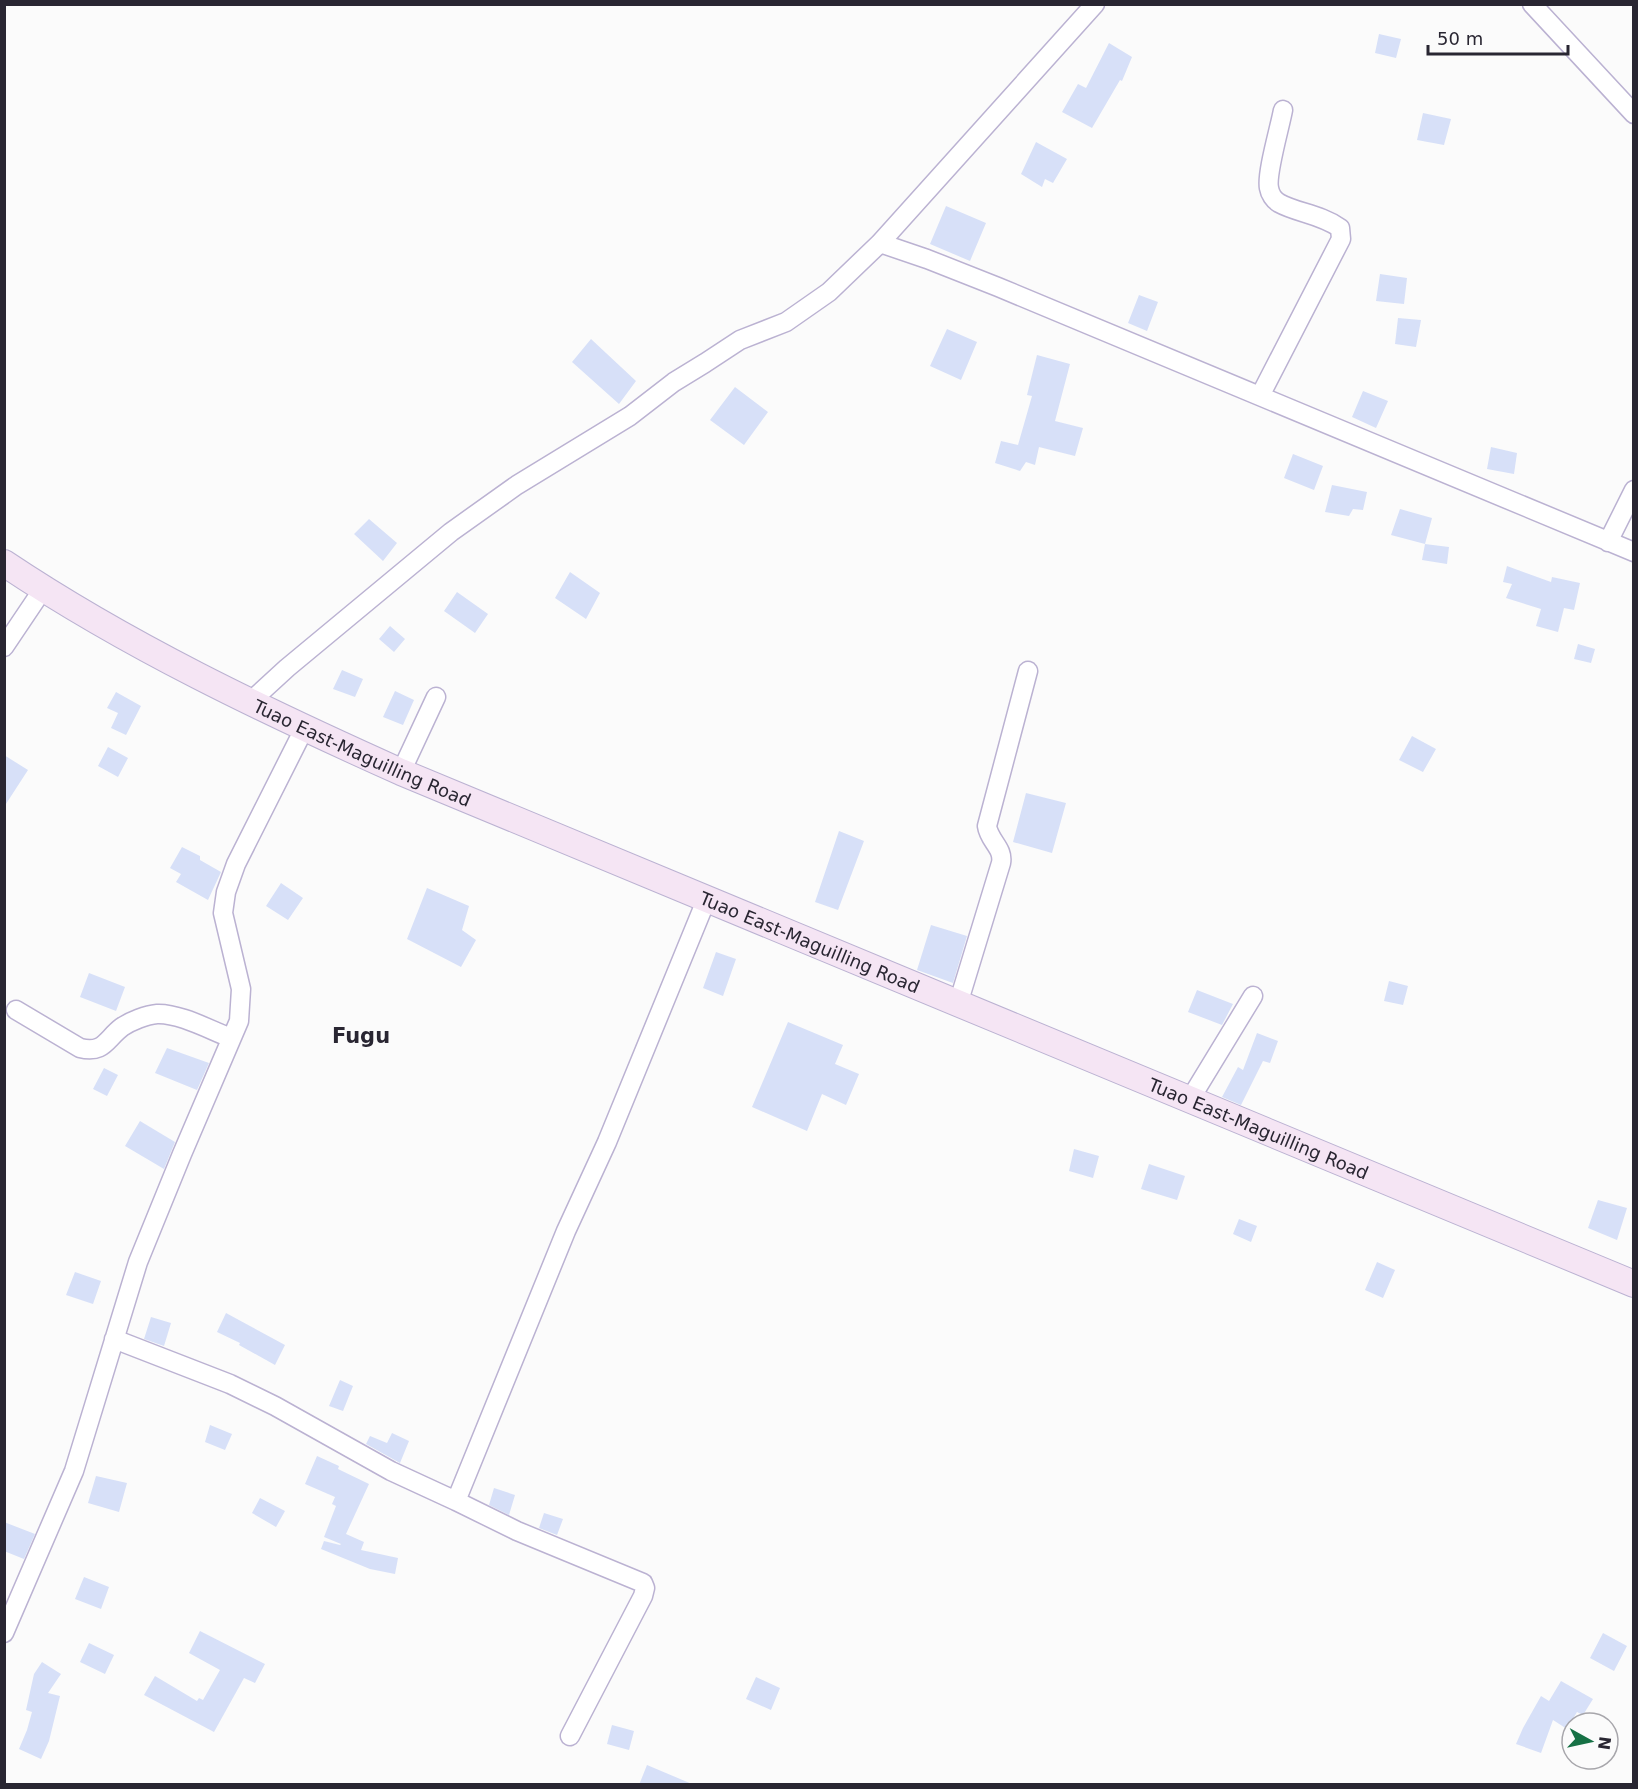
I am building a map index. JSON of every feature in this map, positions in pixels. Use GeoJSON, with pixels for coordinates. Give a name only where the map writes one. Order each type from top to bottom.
{"type":"FeatureCollection","features":[{"type":"Feature","properties":{"kind":"main road","name":"Tuao East-Maguilling Road"},"geometry":{"type":"LineString","coordinates":[[4,563],[43,589],[155,653],[304,729],[401,772],[1634,1284]]}},
{"type":"Feature","properties":{"kind":"street"},"geometry":{"type":"LineString","coordinates":[[250,701],[451,532],[517,485],[630,416],[674,382],[731,346],[786,322],[829,292],[880,243],[1095,4]]}},
{"type":"Feature","properties":{"kind":"street"},"geometry":{"type":"LineString","coordinates":[[1532,4],[1634,114]]}},
{"type":"Feature","properties":{"kind":"street"},"geometry":{"type":"LineString","coordinates":[[1260,396],[1341,239],[1340,228],[1335,224],[1278,202],[1271,194],[1268,181],[1283,110]]}},
{"type":"Feature","properties":{"kind":"street"},"geometry":{"type":"LineString","coordinates":[[880,243],[998,287],[1634,552]]}},
{"type":"Feature","properties":{"kind":"street"},"geometry":{"type":"LineString","coordinates":[[1608,542],[1634,490]]}},
{"type":"Feature","properties":{"kind":"street"},"geometry":{"type":"LineString","coordinates":[[4,647],[43,589]]}},
{"type":"Feature","properties":{"kind":"street"},"geometry":{"type":"LineString","coordinates":[[958,1004],[1001,864],[1001,850],[990,838],[987,826],[1028,671]]}},
{"type":"Feature","properties":{"kind":"street"},"geometry":{"type":"LineString","coordinates":[[401,772],[436,697]]}},
{"type":"Feature","properties":{"kind":"street"},"geometry":{"type":"LineString","coordinates":[[4,1633],[74,1471],[94,1412],[138,1262],[238,1021],[241,989],[223,913],[226,892],[236,864],[304,729]]}},
{"type":"Feature","properties":{"kind":"street"},"geometry":{"type":"LineString","coordinates":[[456,1501],[566,1231],[607,1142],[707,898]]}},
{"type":"Feature","properties":{"kind":"street"},"geometry":{"type":"LineString","coordinates":[[1189,1101],[1253,996]]}},
{"type":"Feature","properties":{"kind":"street"},"geometry":{"type":"LineString","coordinates":[[16,1010],[80,1048],[89,1050],[106,1044],[122,1027],[137,1019],[156,1014],[171,1016],[231,1038]]}},
{"type":"Feature","properties":{"kind":"street"},"geometry":{"type":"LineString","coordinates":[[114,1339],[230,1384],[275,1406],[391,1471],[517,1531],[643,1583],[645,1588],[643,1596],[570,1736]]}},
{"type":"Feature","properties":{"kind":"building"},"geometry":{"type":"Polygon","coordinates":[[[1379,34],[1401,39],[1396,58],[1375,53],[1379,34]]]}},
{"type":"Feature","properties":{"kind":"building"},"geometry":{"type":"Polygon","coordinates":[[[1109,43],[1132,57],[1122,81],[1120,80],[1092,128],[1062,112],[1078,84],[1086,88],[1109,43]]]}},
{"type":"Feature","properties":{"kind":"building"},"geometry":{"type":"Polygon","coordinates":[[[1423,113],[1451,119],[1444,145],[1417,140],[1423,113]]]}},
{"type":"Feature","properties":{"kind":"building"},"geometry":{"type":"Polygon","coordinates":[[[1036,142],[1067,159],[1053,183],[1045,179],[1042,187],[1021,174],[1036,142]]]}},
{"type":"Feature","properties":{"kind":"building"},"geometry":{"type":"Polygon","coordinates":[[[946,206],[986,223],[970,261],[930,244],[946,206]]]}},
{"type":"Feature","properties":{"kind":"building"},"geometry":{"type":"Polygon","coordinates":[[[1380,274],[1407,278],[1404,304],[1376,301],[1380,274]]]}},
{"type":"Feature","properties":{"kind":"building"},"geometry":{"type":"Polygon","coordinates":[[[1139,295],[1158,302],[1147,331],[1128,323],[1139,295]]]}},
{"type":"Feature","properties":{"kind":"building"},"geometry":{"type":"Polygon","coordinates":[[[1398,318],[1421,320],[1416,347],[1395,344],[1398,318]]]}},
{"type":"Feature","properties":{"kind":"building"},"geometry":{"type":"Polygon","coordinates":[[[947,329],[977,342],[961,380],[930,366],[947,329]]]}},
{"type":"Feature","properties":{"kind":"building"},"geometry":{"type":"Polygon","coordinates":[[[591,339],[636,381],[619,404],[572,362],[591,339]]]}},
{"type":"Feature","properties":{"kind":"building"},"geometry":{"type":"Polygon","coordinates":[[[1037,355],[1070,364],[1055,421],[1083,428],[1075,456],[1039,447],[1035,465],[1026,462],[1020,471],[995,463],[1001,441],[1018,445],[1032,396],[1027,395],[1037,355]]]}},
{"type":"Feature","properties":{"kind":"building"},"geometry":{"type":"Polygon","coordinates":[[[735,387],[768,412],[744,445],[710,420],[735,387]]]}},
{"type":"Feature","properties":{"kind":"building"},"geometry":{"type":"Polygon","coordinates":[[[1363,391],[1388,401],[1376,428],[1352,417],[1363,391]]]}},
{"type":"Feature","properties":{"kind":"building"},"geometry":{"type":"Polygon","coordinates":[[[1491,447],[1517,453],[1514,474],[1487,469],[1491,447]]]}},
{"type":"Feature","properties":{"kind":"building"},"geometry":{"type":"Polygon","coordinates":[[[1293,454],[1323,466],[1314,490],[1284,478],[1293,454]]]}},
{"type":"Feature","properties":{"kind":"building"},"geometry":{"type":"Polygon","coordinates":[[[1332,485],[1367,492],[1363,510],[1353,509],[1349,516],[1325,512],[1332,485]]]}},
{"type":"Feature","properties":{"kind":"building"},"geometry":{"type":"Polygon","coordinates":[[[1400,509],[1432,518],[1425,544],[1391,535],[1400,509]]]}},
{"type":"Feature","properties":{"kind":"building"},"geometry":{"type":"Polygon","coordinates":[[[369,519],[397,543],[383,561],[354,534],[369,519]]]}},
{"type":"Feature","properties":{"kind":"building"},"geometry":{"type":"Polygon","coordinates":[[[1425,544],[1449,547],[1447,564],[1422,560],[1425,544]]]}},
{"type":"Feature","properties":{"kind":"building"},"geometry":{"type":"Polygon","coordinates":[[[1507,566],[1551,582],[1552,577],[1580,583],[1574,610],[1564,608],[1558,632],[1536,626],[1541,609],[1506,598],[1512,584],[1503,582],[1507,566]]]}},
{"type":"Feature","properties":{"kind":"building"},"geometry":{"type":"Polygon","coordinates":[[[570,572],[600,593],[586,619],[555,598],[570,572]]]}},
{"type":"Feature","properties":{"kind":"building"},"geometry":{"type":"Polygon","coordinates":[[[457,592],[488,614],[475,633],[444,611],[457,592]]]}},
{"type":"Feature","properties":{"kind":"building"},"geometry":{"type":"Polygon","coordinates":[[[390,626],[405,639],[394,652],[379,639],[390,626]]]}},
{"type":"Feature","properties":{"kind":"building"},"geometry":{"type":"Polygon","coordinates":[[[1578,644],[1595,649],[1591,663],[1574,659],[1578,644]]]}},
{"type":"Feature","properties":{"kind":"building"},"geometry":{"type":"Polygon","coordinates":[[[342,670],[363,679],[355,697],[333,689],[342,670]]]}},
{"type":"Feature","properties":{"kind":"building"},"geometry":{"type":"Polygon","coordinates":[[[395,691],[414,700],[403,725],[383,717],[395,691]]]}},
{"type":"Feature","properties":{"kind":"building"},"geometry":{"type":"Polygon","coordinates":[[[116,692],[141,706],[126,735],[111,728],[118,713],[107,708],[116,692]]]}},
{"type":"Feature","properties":{"kind":"building"},"geometry":{"type":"Polygon","coordinates":[[[1412,736],[1436,749],[1423,772],[1399,760],[1412,736]]]}},
{"type":"Feature","properties":{"kind":"building"},"geometry":{"type":"Polygon","coordinates":[[[108,747],[128,758],[118,777],[98,766],[108,747]]]}},
{"type":"Feature","properties":{"kind":"building"},"geometry":{"type":"Polygon","coordinates":[[[4,755],[28,770],[4,807],[4,755]]]}},
{"type":"Feature","properties":{"kind":"building"},"geometry":{"type":"Polygon","coordinates":[[[1026,793],[1066,803],[1052,853],[1013,842],[1026,793]]]}},
{"type":"Feature","properties":{"kind":"building"},"geometry":{"type":"Polygon","coordinates":[[[839,831],[864,841],[838,910],[815,902],[839,831]]]}},
{"type":"Feature","properties":{"kind":"building"},"geometry":{"type":"Polygon","coordinates":[[[182,847],[200,856],[200,860],[221,872],[208,900],[176,882],[181,874],[170,868],[182,847]]]}},
{"type":"Feature","properties":{"kind":"building"},"geometry":{"type":"Polygon","coordinates":[[[281,883],[303,898],[288,920],[266,906],[281,883]]]}},
{"type":"Feature","properties":{"kind":"building"},"geometry":{"type":"Polygon","coordinates":[[[427,888],[469,906],[462,930],[476,940],[461,967],[407,939],[427,888]]]}},
{"type":"Feature","properties":{"kind":"building"},"geometry":{"type":"Polygon","coordinates":[[[931,925],[967,936],[953,983],[917,970],[931,925]]]}},
{"type":"Feature","properties":{"kind":"building"},"geometry":{"type":"Polygon","coordinates":[[[716,952],[736,959],[723,996],[703,988],[716,952]]]}},
{"type":"Feature","properties":{"kind":"building"},"geometry":{"type":"Polygon","coordinates":[[[89,973],[125,987],[116,1011],[80,997],[89,973]]]}},
{"type":"Feature","properties":{"kind":"building"},"geometry":{"type":"Polygon","coordinates":[[[1389,981],[1408,986],[1403,1005],[1384,1001],[1389,981]]]}},
{"type":"Feature","properties":{"kind":"building"},"geometry":{"type":"Polygon","coordinates":[[[1197,990],[1233,1004],[1222,1025],[1188,1012],[1197,990]]]}},
{"type":"Feature","properties":{"kind":"building"},"geometry":{"type":"Polygon","coordinates":[[[788,1022],[843,1045],[835,1064],[859,1074],[846,1105],[822,1094],[807,1131],[752,1107],[788,1022]]]}},
{"type":"Feature","properties":{"kind":"building"},"geometry":{"type":"Polygon","coordinates":[[[1257,1033],[1278,1041],[1270,1063],[1263,1061],[1241,1105],[1222,1097],[1238,1067],[1243,1070],[1257,1033]]]}},
{"type":"Feature","properties":{"kind":"building"},"geometry":{"type":"Polygon","coordinates":[[[167,1048],[209,1063],[197,1090],[155,1073],[167,1048]]]}},
{"type":"Feature","properties":{"kind":"building"},"geometry":{"type":"Polygon","coordinates":[[[104,1068],[118,1075],[107,1096],[93,1089],[104,1068]]]}},
{"type":"Feature","properties":{"kind":"building"},"geometry":{"type":"Polygon","coordinates":[[[140,1121],[175,1142],[164,1169],[125,1146],[140,1121]]]}},
{"type":"Feature","properties":{"kind":"building"},"geometry":{"type":"Polygon","coordinates":[[[1074,1149],[1099,1156],[1093,1178],[1069,1171],[1074,1149]]]}},
{"type":"Feature","properties":{"kind":"building"},"geometry":{"type":"Polygon","coordinates":[[[1149,1164],[1185,1176],[1177,1200],[1141,1189],[1149,1164]]]}},
{"type":"Feature","properties":{"kind":"building"},"geometry":{"type":"Polygon","coordinates":[[[1598,1200],[1627,1208],[1617,1240],[1588,1228],[1598,1200]]]}},
{"type":"Feature","properties":{"kind":"building"},"geometry":{"type":"Polygon","coordinates":[[[1239,1219],[1257,1226],[1251,1242],[1233,1234],[1239,1219]]]}},
{"type":"Feature","properties":{"kind":"building"},"geometry":{"type":"Polygon","coordinates":[[[1377,1262],[1395,1270],[1383,1298],[1365,1290],[1377,1262]]]}},
{"type":"Feature","properties":{"kind":"building"},"geometry":{"type":"Polygon","coordinates":[[[75,1272],[101,1281],[93,1304],[66,1295],[75,1272]]]}},
{"type":"Feature","properties":{"kind":"building"},"geometry":{"type":"Polygon","coordinates":[[[226,1313],[285,1345],[275,1365],[239,1345],[240,1343],[217,1332],[226,1313]]]}},
{"type":"Feature","properties":{"kind":"building"},"geometry":{"type":"Polygon","coordinates":[[[151,1317],[171,1323],[164,1346],[144,1339],[151,1317]]]}},
{"type":"Feature","properties":{"kind":"building"},"geometry":{"type":"Polygon","coordinates":[[[340,1380],[353,1386],[343,1411],[329,1406],[340,1380]]]}},
{"type":"Feature","properties":{"kind":"building"},"geometry":{"type":"Polygon","coordinates":[[[210,1425],[232,1434],[225,1450],[205,1442],[210,1425]]]}},
{"type":"Feature","properties":{"kind":"building"},"geometry":{"type":"Polygon","coordinates":[[[392,1433],[409,1441],[400,1463],[366,1444],[370,1436],[387,1443],[392,1433]]]}},
{"type":"Feature","properties":{"kind":"building"},"geometry":{"type":"Polygon","coordinates":[[[317,1456],[369,1484],[346,1534],[364,1542],[361,1550],[398,1558],[395,1574],[370,1569],[321,1549],[324,1541],[341,1544],[324,1537],[336,1506],[332,1504],[335,1497],[305,1484],[317,1456]]]}},
{"type":"Feature","properties":{"kind":"building"},"geometry":{"type":"Polygon","coordinates":[[[96,1476],[127,1483],[119,1512],[88,1503],[96,1476]]]}},
{"type":"Feature","properties":{"kind":"building"},"geometry":{"type":"Polygon","coordinates":[[[494,1488],[515,1495],[509,1515],[489,1505],[494,1488]]]}},
{"type":"Feature","properties":{"kind":"building"},"geometry":{"type":"Polygon","coordinates":[[[260,1498],[285,1511],[276,1527],[252,1513],[260,1498]]]}},
{"type":"Feature","properties":{"kind":"building"},"geometry":{"type":"Polygon","coordinates":[[[544,1513],[563,1519],[557,1535],[539,1528],[544,1513]]]}},
{"type":"Feature","properties":{"kind":"building"},"geometry":{"type":"Polygon","coordinates":[[[4,1522],[35,1534],[24,1559],[4,1551],[4,1522]]]}},
{"type":"Feature","properties":{"kind":"building"},"geometry":{"type":"Polygon","coordinates":[[[84,1577],[109,1587],[101,1609],[75,1599],[84,1577]]]}},
{"type":"Feature","properties":{"kind":"building"},"geometry":{"type":"Polygon","coordinates":[[[200,1631],[265,1664],[255,1683],[244,1678],[214,1732],[144,1695],[155,1676],[197,1701],[199,1698],[203,1700],[220,1670],[189,1653],[200,1631]]]}},
{"type":"Feature","properties":{"kind":"building"},"geometry":{"type":"Polygon","coordinates":[[[1603,1633],[1627,1646],[1614,1671],[1590,1658],[1603,1633]]]}},
{"type":"Feature","properties":{"kind":"building"},"geometry":{"type":"Polygon","coordinates":[[[89,1643],[114,1655],[105,1674],[80,1662],[89,1643]]]}},
{"type":"Feature","properties":{"kind":"building"},"geometry":{"type":"Polygon","coordinates":[[[42,1662],[61,1674],[48,1693],[60,1696],[49,1741],[41,1759],[19,1749],[32,1712],[26,1710],[34,1674],[42,1662]]]}},
{"type":"Feature","properties":{"kind":"building"},"geometry":{"type":"Polygon","coordinates":[[[756,1677],[780,1688],[771,1710],[746,1699],[756,1677]]]}},
{"type":"Feature","properties":{"kind":"building"},"geometry":{"type":"Polygon","coordinates":[[[1561,1681],[1593,1699],[1586,1711],[1560,1711],[1560,1724],[1553,1720],[1541,1753],[1516,1744],[1541,1696],[1549,1701],[1561,1681]]]}},
{"type":"Feature","properties":{"kind":"building"},"geometry":{"type":"Polygon","coordinates":[[[612,1725],[634,1731],[629,1750],[607,1744],[612,1725]]]}},
{"type":"Feature","properties":{"kind":"building"},"geometry":{"type":"Polygon","coordinates":[[[647,1765],[692,1784],[692,1785],[639,1785],[647,1765]]]}},
{"type":"Feature","properties":{"kind":"district","name":"Fugu"},"geometry":{"type":"Point","coordinates":[361,1036]}}]}
